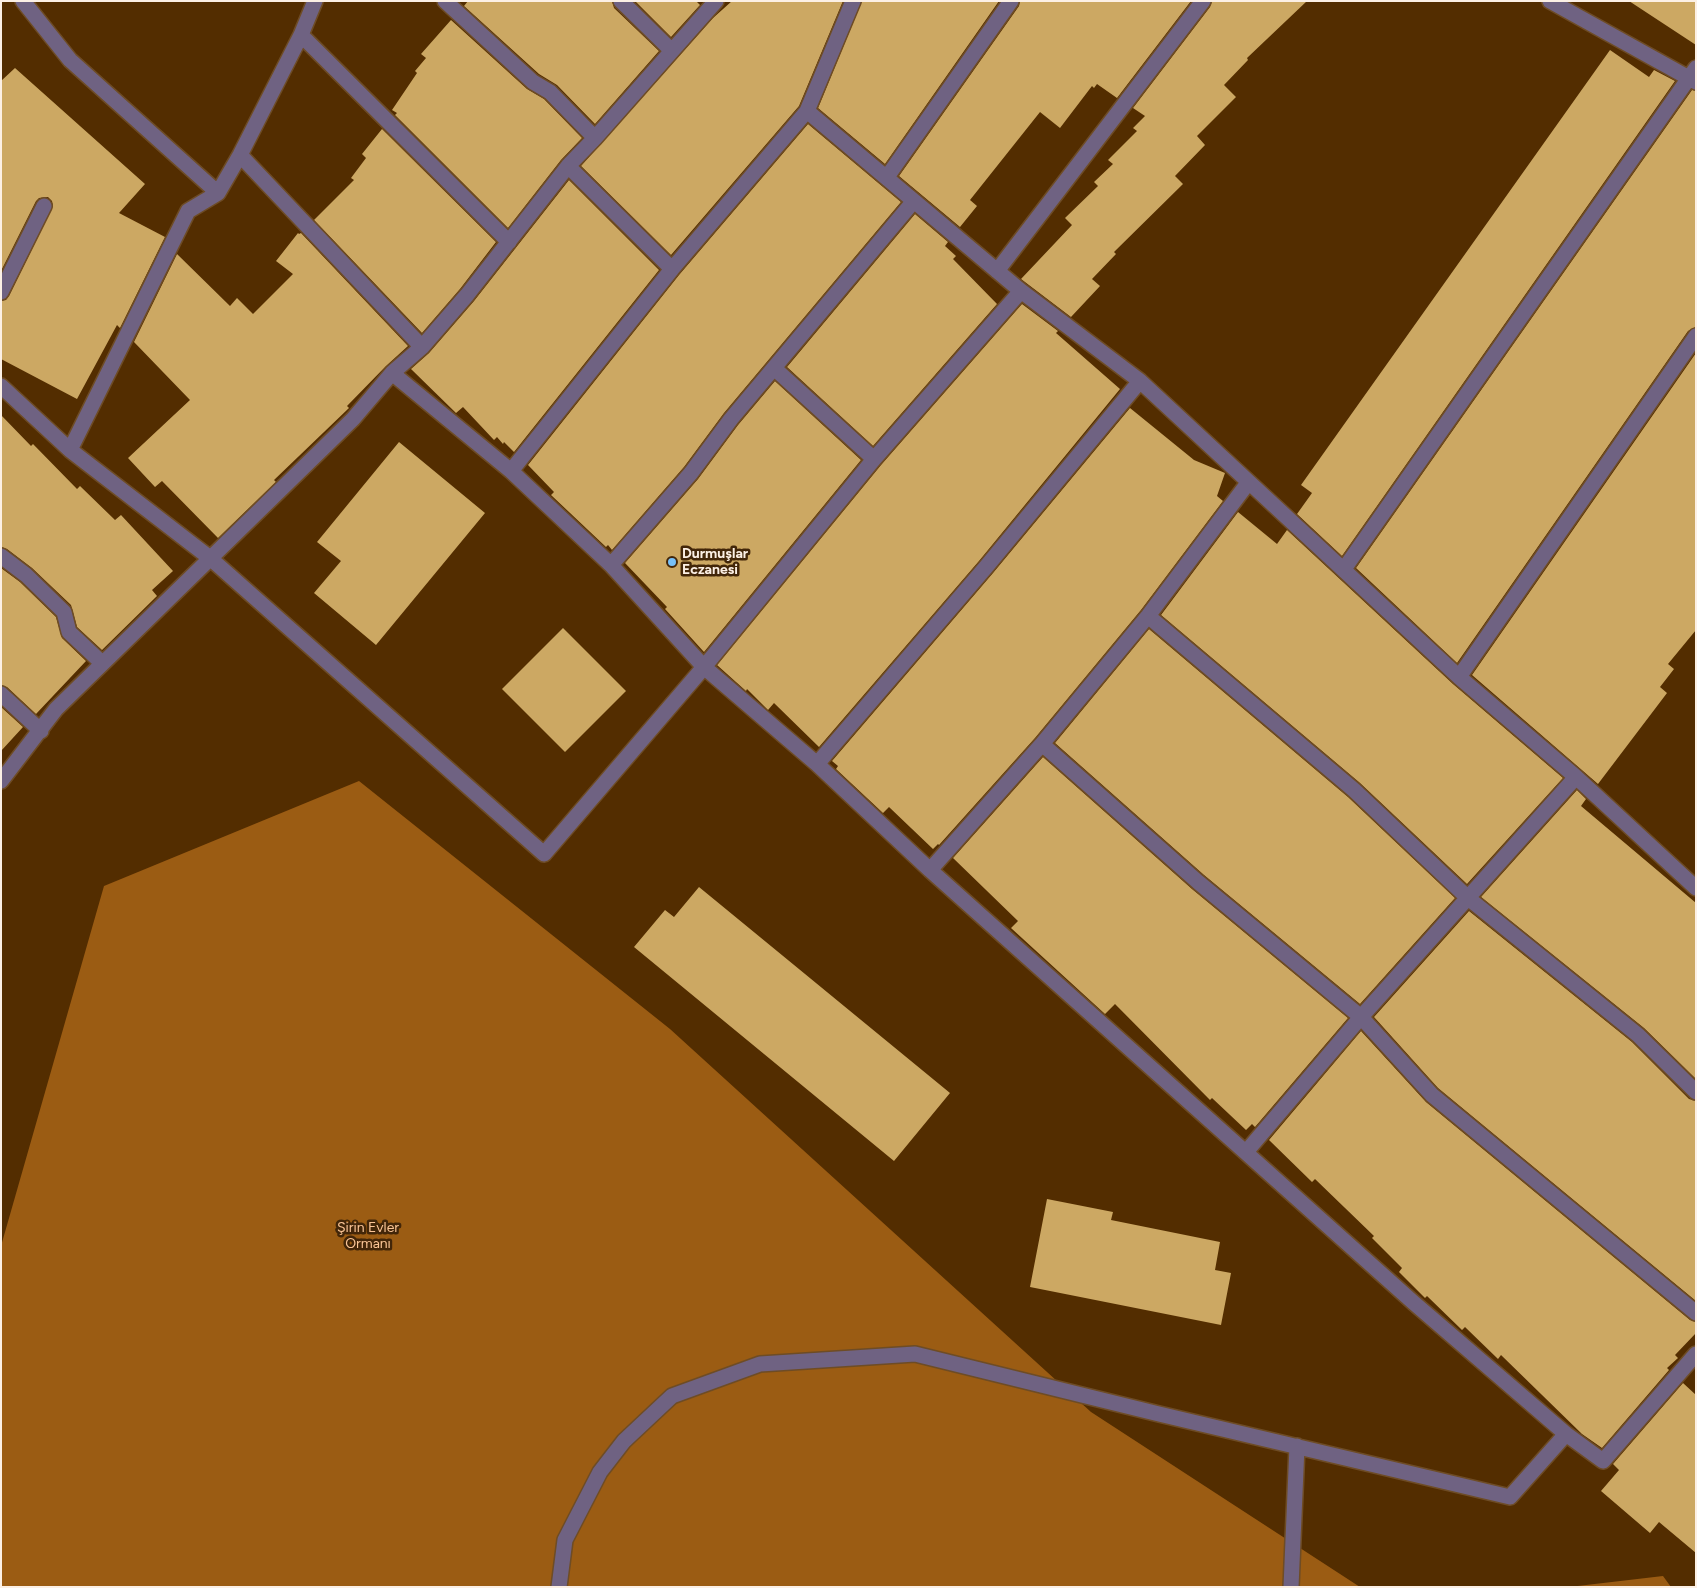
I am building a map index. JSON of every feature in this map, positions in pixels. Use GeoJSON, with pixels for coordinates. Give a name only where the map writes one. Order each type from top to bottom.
{"type":"FeatureCollection","features":[{"type":"Feature","properties":{"kind":"street"},"geometry":{"type":"LineString","coordinates":[[23,1],[70,60],[218,193]]}},
{"type":"Feature","properties":{"kind":"street"},"geometry":{"type":"LineString","coordinates":[[70,450],[188,211],[218,193],[301,35],[315,1]]}},
{"type":"Feature","properties":{"kind":"street"},"geometry":{"type":"LineString","coordinates":[[446,1],[533,82],[550,92],[595,138]]}},
{"type":"Feature","properties":{"kind":"street"},"geometry":{"type":"LineString","coordinates":[[621,1],[672,51]]}},
{"type":"Feature","properties":{"kind":"street"},"geometry":{"type":"LineString","coordinates":[[1,781],[41,732],[56,709],[353,419],[392,373],[422,347],[467,295],[568,166],[716,1]]}},
{"type":"Feature","properties":{"kind":"street"},"geometry":{"type":"LineString","coordinates":[[511,471],[672,269],[807,111],[853,1]]}},
{"type":"Feature","properties":{"kind":"street"},"geometry":{"type":"LineString","coordinates":[[887,177],[1011,1]]}},
{"type":"Feature","properties":{"kind":"street"},"geometry":{"type":"LineString","coordinates":[[997,271],[1203,1]]}},
{"type":"Feature","properties":{"kind":"street"},"geometry":{"type":"LineString","coordinates":[[1344,570],[1694,76],[1550,1]]}},
{"type":"Feature","properties":{"kind":"street"},"geometry":{"type":"LineString","coordinates":[[301,35],[509,242]]}},
{"type":"Feature","properties":{"kind":"street"},"geometry":{"type":"LineString","coordinates":[[807,111],[1021,291],[1140,381],[1459,677],[1576,777],[1696,888]]}},
{"type":"Feature","properties":{"kind":"street"},"geometry":{"type":"LineString","coordinates":[[240,154],[422,347]]}},
{"type":"Feature","properties":{"kind":"street"},"geometry":{"type":"LineString","coordinates":[[568,166],[672,269]]}},
{"type":"Feature","properties":{"kind":"street"},"geometry":{"type":"LineString","coordinates":[[611,564],[691,473],[731,419],[913,202]]}},
{"type":"Feature","properties":{"kind":"street"},"geometry":{"type":"LineString","coordinates":[[1,292],[44,206]]}},
{"type":"Feature","properties":{"kind":"street"},"geometry":{"type":"LineString","coordinates":[[1,386],[70,450],[210,558],[544,854],[704,667],[874,459],[1021,291]]}},
{"type":"Feature","properties":{"kind":"street"},"geometry":{"type":"LineString","coordinates":[[1459,677],[1696,336]]}},
{"type":"Feature","properties":{"kind":"street"},"geometry":{"type":"LineString","coordinates":[[774,368],[874,459]]}},
{"type":"Feature","properties":{"kind":"street"},"geometry":{"type":"LineString","coordinates":[[392,373],[511,471],[611,564],[704,667],[817,764],[930,870],[1414,1303],[1566,1434],[1603,1461],[1695,1355]]}},
{"type":"Feature","properties":{"kind":"street"},"geometry":{"type":"LineString","coordinates":[[817,764],[986,567],[1140,381]]}},
{"type":"Feature","properties":{"kind":"street"},"geometry":{"type":"LineString","coordinates":[[930,870],[1042,744],[1148,616],[1248,483]]}},
{"type":"Feature","properties":{"kind":"street"},"geometry":{"type":"LineString","coordinates":[[1,556],[26,576],[64,612],[69,632],[102,663]]}},
{"type":"Feature","properties":{"kind":"street"},"geometry":{"type":"LineString","coordinates":[[1148,616],[1354,790],[1468,898],[1638,1035],[1696,1092]]}},
{"type":"Feature","properties":{"kind":"street"},"geometry":{"type":"LineString","coordinates":[[1,694],[41,732]]}},
{"type":"Feature","properties":{"kind":"street"},"geometry":{"type":"LineString","coordinates":[[1042,744],[1198,882],[1361,1017],[1432,1095],[1696,1313]]}},
{"type":"Feature","properties":{"kind":"street"},"geometry":{"type":"LineString","coordinates":[[1246,1152],[1361,1017],[1576,777]]}},
{"type":"Feature","properties":{"kind":"street"},"geometry":{"type":"LineString","coordinates":[[559,1587],[565,1540],[600,1472],[624,1441],[672,1396],[760,1364],[915,1354],[1510,1497],[1566,1434]]}},
{"type":"Feature","properties":{"kind":"street"},"geometry":{"type":"LineString","coordinates":[[1291,1587],[1297,1446]]}},
{"type":"Feature","properties":{"kind":"green space","name":"Şirin Evler Ormanı"},"geometry":{"type":"Polygon","coordinates":[[[359,781],[670,1029],[1091,1412],[1360,1587],[1,1587],[1,1246],[104,886],[359,781]]]}},
{"type":"Feature","properties":{"kind":"green space"},"geometry":{"type":"Polygon","coordinates":[[[1663,1576],[1671,1587],[1569,1587],[1663,1576]]]}},
{"type":"Feature","properties":{"kind":"building"},"geometry":{"type":"Polygon","coordinates":[[[468,1],[612,1],[614,8],[659,51],[595,124],[557,85],[539,74],[464,6],[468,1]]]}},
{"type":"Feature","properties":{"kind":"building"},"geometry":{"type":"Polygon","coordinates":[[[635,1],[696,1],[700,5],[671,37],[635,1]]]}},
{"type":"Feature","properties":{"kind":"building"},"geometry":{"type":"Polygon","coordinates":[[[732,1],[843,1],[799,106],[671,255],[581,166],[713,18],[732,1]]]}},
{"type":"Feature","properties":{"kind":"building"},"geometry":{"type":"Polygon","coordinates":[[[862,1],[999,1],[885,164],[818,108],[862,1]]]}},
{"type":"Feature","properties":{"kind":"building"},"geometry":{"type":"Polygon","coordinates":[[[1020,1],[1191,1],[1117,98],[1097,84],[1094,88],[1092,86],[1060,128],[1040,112],[970,200],[977,206],[960,227],[899,176],[1019,6],[1020,1]]]}},
{"type":"Feature","properties":{"kind":"building"},"geometry":{"type":"Polygon","coordinates":[[[1212,1],[1307,1],[1247,58],[1248,60],[1224,85],[1236,97],[1197,136],[1205,145],[1175,176],[1183,184],[1114,252],[1116,254],[1092,279],[1100,286],[1071,317],[1021,279],[1072,225],[1065,218],[1098,186],[1094,182],[1113,164],[1108,160],[1137,131],[1133,128],[1145,116],[1133,108],[1210,7],[1212,1]]]}},
{"type":"Feature","properties":{"kind":"building"},"geometry":{"type":"Polygon","coordinates":[[[1629,1],[1696,1],[1696,45],[1629,1]]]}},
{"type":"Feature","properties":{"kind":"building"},"geometry":{"type":"Polygon","coordinates":[[[451,20],[527,89],[544,99],[582,138],[561,160],[508,228],[392,110],[417,73],[415,71],[426,58],[421,54],[451,20]]]}},
{"type":"Feature","properties":{"kind":"building"},"geometry":{"type":"Polygon","coordinates":[[[1610,50],[1649,77],[1654,70],[1675,81],[1342,556],[1297,514],[1312,493],[1301,485],[1610,50]]]}},
{"type":"Feature","properties":{"kind":"building"},"geometry":{"type":"Polygon","coordinates":[[[15,68],[145,184],[119,213],[165,237],[120,328],[117,325],[77,399],[1,359],[1,301],[6,300],[9,296],[53,206],[52,201],[48,197],[39,198],[36,201],[1,271],[1,81],[15,68]]]}},
{"type":"Feature","properties":{"kind":"building"},"geometry":{"type":"Polygon","coordinates":[[[1692,90],[1696,91],[1696,327],[1688,331],[1457,663],[1356,568],[1692,90]]]}},
{"type":"Feature","properties":{"kind":"building"},"geometry":{"type":"Polygon","coordinates":[[[808,124],[901,202],[724,413],[684,467],[612,550],[608,545],[606,547],[551,495],[554,492],[528,465],[679,275],[808,124]]]}},
{"type":"Feature","properties":{"kind":"building"},"geometry":{"type":"Polygon","coordinates":[[[382,129],[496,242],[460,289],[422,333],[314,220],[354,180],[351,178],[366,158],[362,154],[382,129]]]}},
{"type":"Feature","properties":{"kind":"building"},"geometry":{"type":"Polygon","coordinates":[[[569,180],[659,270],[514,452],[497,437],[494,440],[463,407],[456,413],[411,369],[429,353],[474,301],[569,180]]]}},
{"type":"Feature","properties":{"kind":"building"},"geometry":{"type":"Polygon","coordinates":[[[915,214],[948,242],[945,246],[956,256],[953,259],[997,304],[873,446],[787,367],[915,214]]]}},
{"type":"Feature","properties":{"kind":"building"},"geometry":{"type":"Polygon","coordinates":[[[298,233],[301,233],[408,346],[347,406],[349,408],[274,480],[276,482],[218,538],[162,481],[155,487],[128,458],[190,400],[134,342],[177,254],[230,306],[237,298],[253,314],[293,274],[276,261],[298,233]]]}},
{"type":"Feature","properties":{"kind":"building"},"geometry":{"type":"Polygon","coordinates":[[[1022,304],[1058,331],[1056,333],[1120,389],[979,561],[819,747],[774,703],[768,710],[747,689],[746,691],[717,665],[881,465],[1022,304]]]}},
{"type":"Feature","properties":{"kind":"building"},"geometry":{"type":"Polygon","coordinates":[[[1696,353],[1696,630],[1668,664],[1674,669],[1660,687],[1667,693],[1598,784],[1472,675],[1696,353]]]}},
{"type":"Feature","properties":{"kind":"building"},"geometry":{"type":"Polygon","coordinates":[[[775,381],[861,460],[704,652],[665,609],[667,607],[625,563],[698,479],[738,425],[775,381]]]}},
{"type":"Feature","properties":{"kind":"building"},"geometry":{"type":"Polygon","coordinates":[[[1130,408],[1194,460],[1225,473],[1217,496],[1223,501],[1141,610],[1035,738],[939,845],[933,849],[889,807],[883,813],[836,769],[838,766],[832,761],[993,573],[1130,408]]]}},
{"type":"Feature","properties":{"kind":"building"},"geometry":{"type":"Polygon","coordinates":[[[1,415],[31,446],[33,444],[77,489],[80,486],[115,520],[121,515],[173,571],[152,590],[157,596],[102,650],[77,627],[71,605],[32,568],[7,549],[1,547],[1,415]]]}},
{"type":"Feature","properties":{"kind":"building"},"geometry":{"type":"Polygon","coordinates":[[[399,442],[485,513],[376,645],[314,593],[341,561],[317,542],[399,442]]]}},
{"type":"Feature","properties":{"kind":"building"},"geometry":{"type":"Polygon","coordinates":[[[1238,512],[1277,544],[1287,530],[1453,684],[1563,778],[1467,884],[1360,783],[1161,615],[1238,512]]]}},
{"type":"Feature","properties":{"kind":"building"},"geometry":{"type":"Polygon","coordinates":[[[1,568],[20,582],[56,617],[62,638],[86,661],[36,714],[7,687],[1,685],[1,568]]]}},
{"type":"Feature","properties":{"kind":"building"},"geometry":{"type":"Polygon","coordinates":[[[563,628],[626,691],[565,752],[502,689],[563,628]]]}},
{"type":"Feature","properties":{"kind":"building"},"geometry":{"type":"Polygon","coordinates":[[[1149,629],[1348,797],[1455,898],[1360,1004],[1204,875],[1055,743],[1149,629]]]}},
{"type":"Feature","properties":{"kind":"building"},"geometry":{"type":"Polygon","coordinates":[[[1,707],[23,727],[1,751],[1,707]]]}},
{"type":"Feature","properties":{"kind":"building"},"geometry":{"type":"Polygon","coordinates":[[[1043,757],[1192,889],[1348,1018],[1255,1127],[1252,1124],[1246,1130],[1212,1098],[1210,1100],[1115,1004],[1105,1014],[1011,928],[1018,921],[953,858],[1043,757]]]}},
{"type":"Feature","properties":{"kind":"building"},"geometry":{"type":"Polygon","coordinates":[[[1577,790],[1586,799],[1581,806],[1696,903],[1696,1079],[1644,1028],[1481,897],[1577,790]]]}},
{"type":"Feature","properties":{"kind":"building"},"geometry":{"type":"Polygon","coordinates":[[[699,887],[950,1093],[894,1161],[634,947],[665,910],[674,917],[699,887]]]}},
{"type":"Feature","properties":{"kind":"building"},"geometry":{"type":"Polygon","coordinates":[[[1469,911],[1632,1042],[1689,1099],[1696,1101],[1696,1301],[1438,1088],[1374,1017],[1469,911]]]}},
{"type":"Feature","properties":{"kind":"building"},"geometry":{"type":"Polygon","coordinates":[[[1361,1031],[1426,1102],[1690,1320],[1696,1322],[1696,1333],[1675,1355],[1678,1358],[1667,1368],[1669,1370],[1602,1448],[1582,1434],[1501,1355],[1498,1359],[1465,1327],[1462,1330],[1427,1296],[1425,1298],[1399,1272],[1402,1268],[1372,1238],[1374,1236],[1315,1179],[1312,1182],[1269,1140],[1361,1031]]]}},
{"type":"Feature","properties":{"kind":"building"},"geometry":{"type":"Polygon","coordinates":[[[1047,1199],[1113,1212],[1111,1220],[1220,1242],[1215,1270],[1231,1273],[1221,1325],[1030,1287],[1047,1199]]]}},
{"type":"Feature","properties":{"kind":"building"},"geometry":{"type":"Polygon","coordinates":[[[1683,1383],[1696,1395],[1696,1553],[1659,1522],[1650,1533],[1601,1491],[1619,1470],[1613,1464],[1683,1383]]]}},
{"type":"Feature","properties":{"kind":"place","name":"Durmuşlar Eczanesi"},"geometry":{"type":"Point","coordinates":[672,562]}}]}
